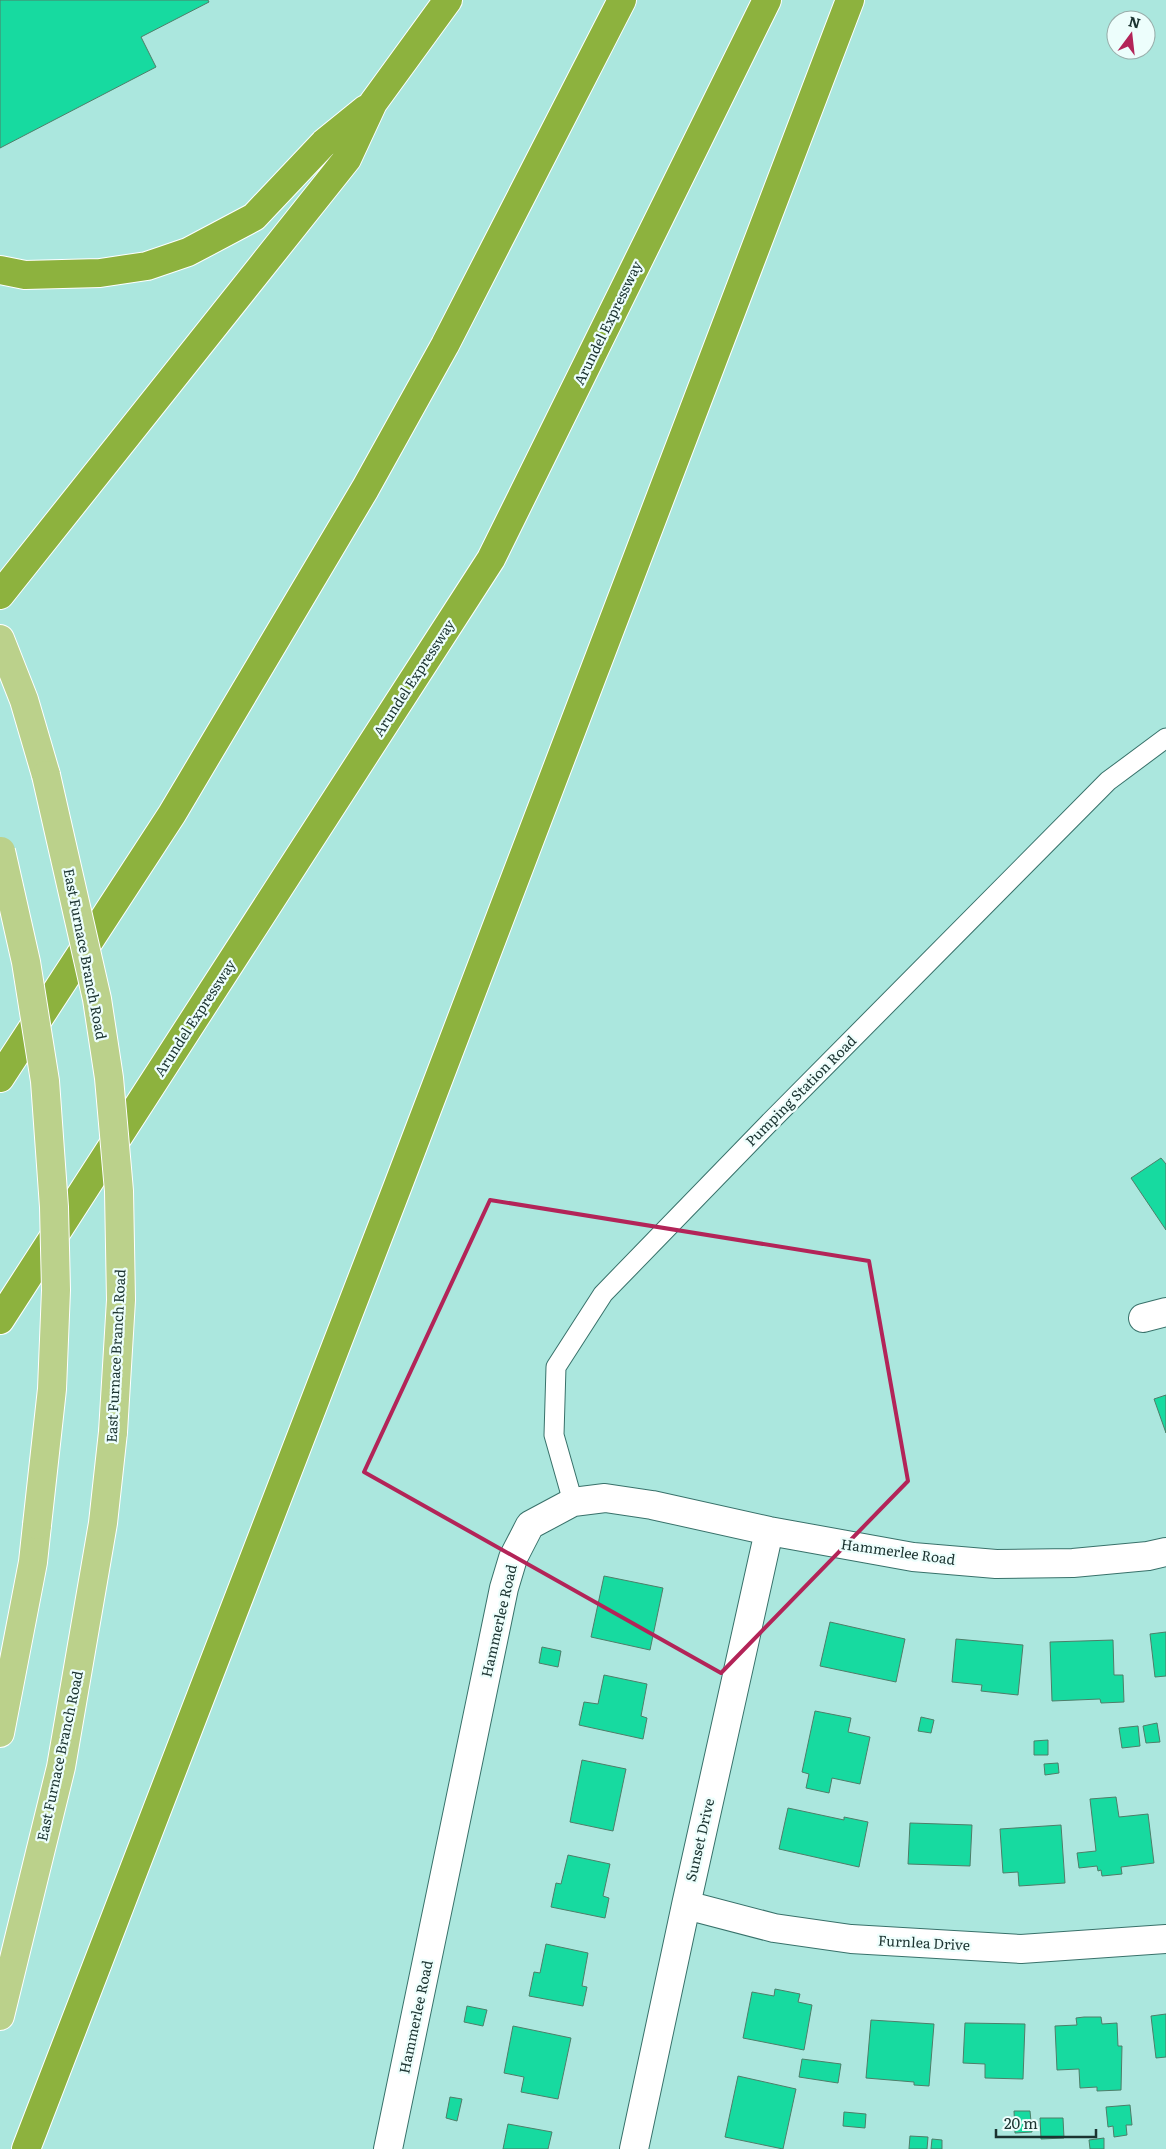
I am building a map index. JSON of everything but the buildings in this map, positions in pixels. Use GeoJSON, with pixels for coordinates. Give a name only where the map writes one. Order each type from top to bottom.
{"type":"FeatureCollection","features":[{"type":"Feature","properties":{"kind":"highway"},"geometry":{"type":"LineString","coordinates":[[0,594],[347,159],[373,103],[448,0]]}},
{"type":"Feature","properties":{"kind":"highway"},"geometry":{"type":"LineString","coordinates":[[0,1078],[172,814],[365,489],[445,345],[622,0]]}},
{"type":"Feature","properties":{"kind":"highway","name":"Arundel Expressway"},"geometry":{"type":"LineString","coordinates":[[0,1320],[491,559],[766,0]]}},
{"type":"Feature","properties":{"kind":"highway"},"geometry":{"type":"LineString","coordinates":[[26,2149],[400,1179],[850,0]]}},
{"type":"Feature","properties":{"kind":"highway"},"geometry":{"type":"LineString","coordinates":[[0,270],[25,275],[100,273],[147,266],[188,252],[254,217],[324,143],[373,103]]}},
{"type":"Feature","properties":{"kind":"main road","name":"East Furnace Branch Road"},"geometry":{"type":"LineString","coordinates":[[0,638],[24,700],[46,775],[97,999],[109,1078],[119,1190],[121,1300],[113,1432],[103,1523],[61,1767],[0,2016]]}},
{"type":"Feature","properties":{"kind":"main road"},"geometry":{"type":"LineString","coordinates":[[0,850],[26,962],[45,1081],[54,1207],[56,1290],[52,1389],[33,1562],[0,1733]]}},
{"type":"Feature","properties":{"kind":"street","name":"Hammerlee Road"},"geometry":{"type":"LineString","coordinates":[[388,2149],[504,1588],[513,1558],[530,1526],[573,1502],[605,1498],[652,1505],[769,1531],[913,1557],[996,1564],[1073,1562],[1148,1556],[1166,1552]]}},
{"type":"Feature","properties":{"kind":"street","name":"Sunset Drive"},"geometry":{"type":"LineString","coordinates":[[634,2149],[769,1531]]}},
{"type":"Feature","properties":{"kind":"street","name":"Furnlea Drive"},"geometry":{"type":"LineString","coordinates":[[686,1905],[774,1928],[851,1939],[1021,1949],[1166,1939]]}},
{"type":"Feature","properties":{"kind":"lane","name":"Pumping Station Road"},"geometry":{"type":"LineString","coordinates":[[573,1502],[554,1434],[556,1367],[603,1294],[782,1110],[1108,782],[1166,738]]}},
{"type":"Feature","properties":{"kind":"highlighted area"},"geometry":{"type":"Polygon","coordinates":[[[490,1200],[869,1261],[908,1481],[721,1673],[364,1472],[490,1200]]]}}]}
